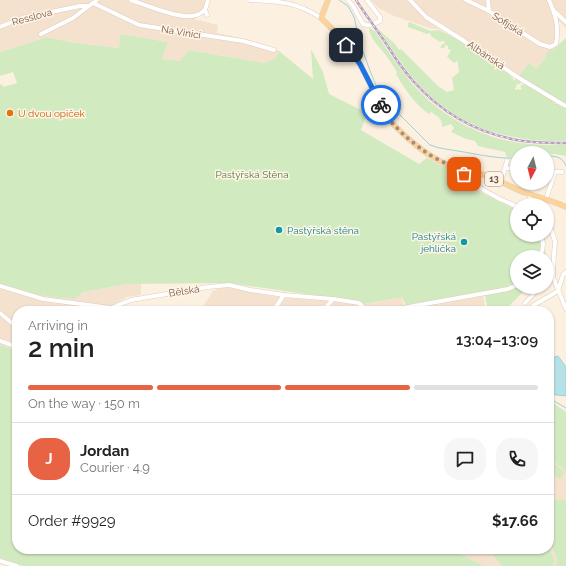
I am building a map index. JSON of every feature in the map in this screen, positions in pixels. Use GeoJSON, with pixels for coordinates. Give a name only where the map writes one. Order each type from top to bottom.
{"type":"FeatureCollection","features":[{"type":"Feature","properties":{"kind":"main road"},"geometry":{"type":"LineString","coordinates":[[322,18],[328,0]]}},
{"type":"Feature","properties":{"kind":"main road","name":"13"},"geometry":{"type":"LineString","coordinates":[[322,18],[341,38],[354,55],[384,112],[406,137],[428,154],[443,162],[458,168],[478,173],[528,194],[542,198]]}},
{"type":"Feature","properties":{"kind":"main road","name":"13"},"geometry":{"type":"LineString","coordinates":[[554,202],[566,207]]}},
{"type":"Feature","properties":{"kind":"street"},"geometry":{"type":"LineString","coordinates":[[41,34],[73,18],[97,0]]}},
{"type":"Feature","properties":{"kind":"street"},"geometry":{"type":"LineString","coordinates":[[131,0],[175,15],[192,17],[205,10],[208,0]]}},
{"type":"Feature","properties":{"kind":"street"},"geometry":{"type":"LineString","coordinates":[[250,0],[276,1],[292,4],[306,9],[322,18]]}},
{"type":"Feature","properties":{"kind":"street"},"geometry":{"type":"LineString","coordinates":[[348,0],[363,24],[371,25],[380,21],[380,17],[367,0]]}},
{"type":"Feature","properties":{"kind":"street","name":"Albánská"},"geometry":{"type":"LineString","coordinates":[[410,0],[426,17],[519,78],[566,106]]}},
{"type":"Feature","properties":{"kind":"street","name":"Sofijská"},"geometry":{"type":"LineString","coordinates":[[466,0],[489,11],[540,44],[550,47],[556,44],[558,26],[553,10]]}},
{"type":"Feature","properties":{"kind":"street"},"geometry":{"type":"LineString","coordinates":[[488,0],[489,11]]}},
{"type":"Feature","properties":{"kind":"street"},"geometry":{"type":"LineString","coordinates":[[550,0],[553,10],[566,22]]}},
{"type":"Feature","properties":{"kind":"street","name":"Na Vinici"},"geometry":{"type":"LineString","coordinates":[[93,3],[139,25],[243,41],[274,50]]}},
{"type":"Feature","properties":{"kind":"street","name":"Resslova"},"geometry":{"type":"LineString","coordinates":[[0,27],[22,18],[80,6],[88,6]]}},
{"type":"Feature","properties":{"kind":"street"},"geometry":{"type":"LineString","coordinates":[[205,10],[207,14]]}},
{"type":"Feature","properties":{"kind":"street"},"geometry":{"type":"LineString","coordinates":[[502,182],[507,161]]}},
{"type":"Feature","properties":{"kind":"street"},"geometry":{"type":"LineString","coordinates":[[458,168],[474,185],[510,204]]}},
{"type":"Feature","properties":{"kind":"street"},"geometry":{"type":"LineString","coordinates":[[505,168],[510,168]]}},
{"type":"Feature","properties":{"kind":"street"},"geometry":{"type":"LineString","coordinates":[[546,198],[555,172],[562,172]]}},
{"type":"Feature","properties":{"kind":"street"},"geometry":{"type":"LineString","coordinates":[[528,194],[531,198]]}},
{"type":"Feature","properties":{"kind":"street"},"geometry":{"type":"LineString","coordinates":[[554,237],[554,254]]}},
{"type":"Feature","properties":{"kind":"street"},"geometry":{"type":"LineString","coordinates":[[533,306],[558,291],[563,276],[566,272]]}},
{"type":"Feature","properties":{"kind":"street"},"geometry":{"type":"LineString","coordinates":[[554,280],[565,303],[566,309]]}},
{"type":"Feature","properties":{"kind":"street","name":"Bělská"},"geometry":{"type":"LineString","coordinates":[[117,306],[131,300],[208,287],[229,285],[284,295],[333,299],[359,303],[362,306]]}},
{"type":"Feature","properties":{"kind":"street","name":"Bělská"},"geometry":{"type":"LineString","coordinates":[[0,286],[43,298],[92,306]]}},
{"type":"Feature","properties":{"kind":"street"},"geometry":{"type":"LineString","coordinates":[[415,306],[510,288]]}},
{"type":"Feature","properties":{"kind":"street"},"geometry":{"type":"LineString","coordinates":[[525,303],[533,294]]}},
{"type":"Feature","properties":{"kind":"street"},"geometry":{"type":"LineString","coordinates":[[276,306],[284,295]]}},
{"type":"Feature","properties":{"kind":"street"},"geometry":{"type":"LineString","coordinates":[[327,306],[333,299]]}},
{"type":"Feature","properties":{"kind":"street"},"geometry":{"type":"LineString","coordinates":[[0,313],[12,323]]}},
{"type":"Feature","properties":{"kind":"street"},"geometry":{"type":"LineString","coordinates":[[0,341],[12,345]]}},
{"type":"Feature","properties":{"kind":"street"},"geometry":{"type":"LineString","coordinates":[[0,561],[16,566]]}},
{"type":"Feature","properties":{"kind":"shaded area"},"geometry":{"type":"Polygon","coordinates":[[[0,0],[209,0],[201,15],[194,19],[218,25],[217,33],[250,40],[279,51],[278,55],[272,61],[264,63],[190,50],[180,61],[162,59],[168,42],[120,34],[119,48],[75,43],[47,37],[0,52],[0,0]]]}},
{"type":"Feature","properties":{"kind":"shaded area"},"geometry":{"type":"Polygon","coordinates":[[[371,0],[566,0],[566,28],[559,21],[559,37],[554,50],[545,55],[546,57],[536,69],[529,63],[517,79],[498,67],[479,52],[439,29],[432,29],[394,16],[378,8],[371,0]]]}},
{"type":"Feature","properties":{"kind":"shaded area"},"geometry":{"type":"Polygon","coordinates":[[[0,284],[35,294],[74,299],[83,292],[127,284],[141,284],[141,295],[127,297],[113,306],[12,306],[12,349],[0,345],[0,284]]]}},
{"type":"Feature","properties":{"kind":"shaded area"},"geometry":{"type":"Polygon","coordinates":[[[224,287],[284,298],[351,302],[359,305],[402,297],[404,306],[203,306],[213,291],[224,287]]]}},
{"type":"Feature","properties":{"kind":"shaded area"},"geometry":{"type":"Polygon","coordinates":[[[483,295],[485,306],[431,306],[483,295]]]}},
{"type":"Feature","properties":{"kind":"shaded area"},"geometry":{"type":"Polygon","coordinates":[[[554,462],[566,471],[566,500],[554,499],[554,462]]]}},
{"type":"Feature","properties":{"kind":"shaded area"},"geometry":{"type":"Polygon","coordinates":[[[554,552],[557,559],[555,566],[484,566],[461,554],[554,554],[554,552]]]}},
{"type":"Feature","properties":{"kind":"green space"},"geometry":{"type":"Polygon","coordinates":[[[409,22],[431,31],[439,30],[479,52],[488,62],[496,66],[494,69],[495,70],[497,68],[502,70],[510,75],[514,81],[517,79],[521,82],[520,84],[517,84],[516,90],[522,89],[520,86],[524,84],[533,89],[535,88],[540,90],[541,94],[547,97],[548,95],[519,76],[529,63],[536,69],[546,57],[545,55],[549,50],[554,50],[566,38],[566,104],[555,99],[555,104],[559,104],[564,108],[565,106],[566,107],[566,141],[533,140],[485,130],[446,109],[413,78],[378,29],[395,44],[399,50],[401,49],[438,86],[447,92],[454,90],[452,78],[459,72],[458,61],[454,63],[447,57],[451,50],[448,49],[448,46],[446,45],[444,48],[440,48],[442,44],[445,44],[444,41],[440,42],[431,36],[430,33],[427,34],[408,27],[409,22]]]}},
{"type":"Feature","properties":{"kind":"green space"},"geometry":{"type":"Polygon","coordinates":[[[369,28],[375,31],[410,81],[432,103],[444,112],[470,128],[499,139],[527,144],[566,145],[566,156],[554,154],[554,146],[510,146],[510,157],[507,157],[505,152],[478,146],[475,141],[466,139],[451,132],[454,128],[451,124],[442,127],[442,122],[439,118],[431,112],[429,114],[424,111],[415,102],[396,74],[397,72],[391,62],[369,32],[369,28]]]}},
{"type":"Feature","properties":{"kind":"green space","name":"Pastýřská Stěna"},"geometry":{"type":"Polygon","coordinates":[[[120,34],[168,42],[162,59],[180,61],[189,50],[264,63],[275,58],[279,51],[313,79],[311,49],[323,72],[329,94],[367,113],[361,130],[419,164],[427,158],[440,165],[451,168],[459,178],[470,187],[510,207],[510,242],[542,242],[544,250],[510,250],[510,294],[521,294],[509,306],[487,306],[484,291],[406,306],[402,297],[364,304],[361,302],[229,283],[127,284],[83,292],[75,299],[57,298],[35,294],[0,284],[0,85],[2,84],[3,87],[17,83],[13,72],[0,76],[0,52],[47,37],[75,43],[119,48],[120,34]]]}},
{"type":"Feature","properties":{"kind":"green space"},"geometry":{"type":"Polygon","coordinates":[[[0,345],[12,349],[12,554],[461,554],[484,566],[23,566],[0,558],[0,345]]]}},
{"type":"Feature","properties":{"kind":"green space"},"geometry":{"type":"Polygon","coordinates":[[[554,404],[566,412],[566,471],[554,462],[554,404]]]}},
{"type":"Feature","properties":{"kind":"green space"},"geometry":{"type":"Polygon","coordinates":[[[554,464],[565,472],[560,479],[554,475],[554,464]]]}},
{"type":"Feature","properties":{"kind":"green space"},"geometry":{"type":"Polygon","coordinates":[[[554,499],[566,500],[566,566],[555,566],[557,559],[554,552],[554,499]]]}},
{"type":"Feature","properties":{"kind":"green space"},"geometry":{"type":"Polygon","coordinates":[[[492,554],[552,554],[554,560],[553,566],[502,566],[492,554]]]}},
{"type":"Feature","properties":{"kind":"water"},"geometry":{"type":"Polygon","coordinates":[[[558,356],[566,367],[566,396],[554,395],[554,357],[558,356]]]}},
{"type":"Feature","properties":{"kind":"waterway"},"geometry":{"type":"LineString","coordinates":[[339,0],[348,6],[354,17],[360,43],[375,83],[383,98],[430,145],[490,156],[510,158]]}},
{"type":"Feature","properties":{"kind":"waterway"},"geometry":{"type":"LineString","coordinates":[[554,156],[563,161],[566,166]]}},
{"type":"Feature","properties":{"kind":"waterway"},"geometry":{"type":"LineString","coordinates":[[554,401],[566,408]]}},
{"type":"Feature","properties":{"kind":"railway"},"geometry":{"type":"LineString","coordinates":[[356,0],[396,60],[414,82],[446,111],[484,131],[512,139],[545,143],[566,143]]}},
{"type":"Feature","properties":{"kind":"way so far"},"geometry":{"type":"LineString","coordinates":[[381,105],[384,112],[393,124],[406,137],[436,160],[458,168],[464,174]]}},
{"type":"Feature","properties":{"kind":"place","name":"U dvou opiček"},"geometry":{"type":"Point","coordinates":[10,113]}},
{"type":"Feature","properties":{"kind":"place","name":"Pastýřská stěna"},"geometry":{"type":"Point","coordinates":[279,230]}},
{"type":"Feature","properties":{"kind":"place","name":"Pastýřská jehlička"},"geometry":{"type":"Point","coordinates":[464,242]}},
{"type":"Feature","properties":{"kind":"route"},"geometry":{"type":"LineString","coordinates":[[346,45],[360,64],[381,105]]}}]}
